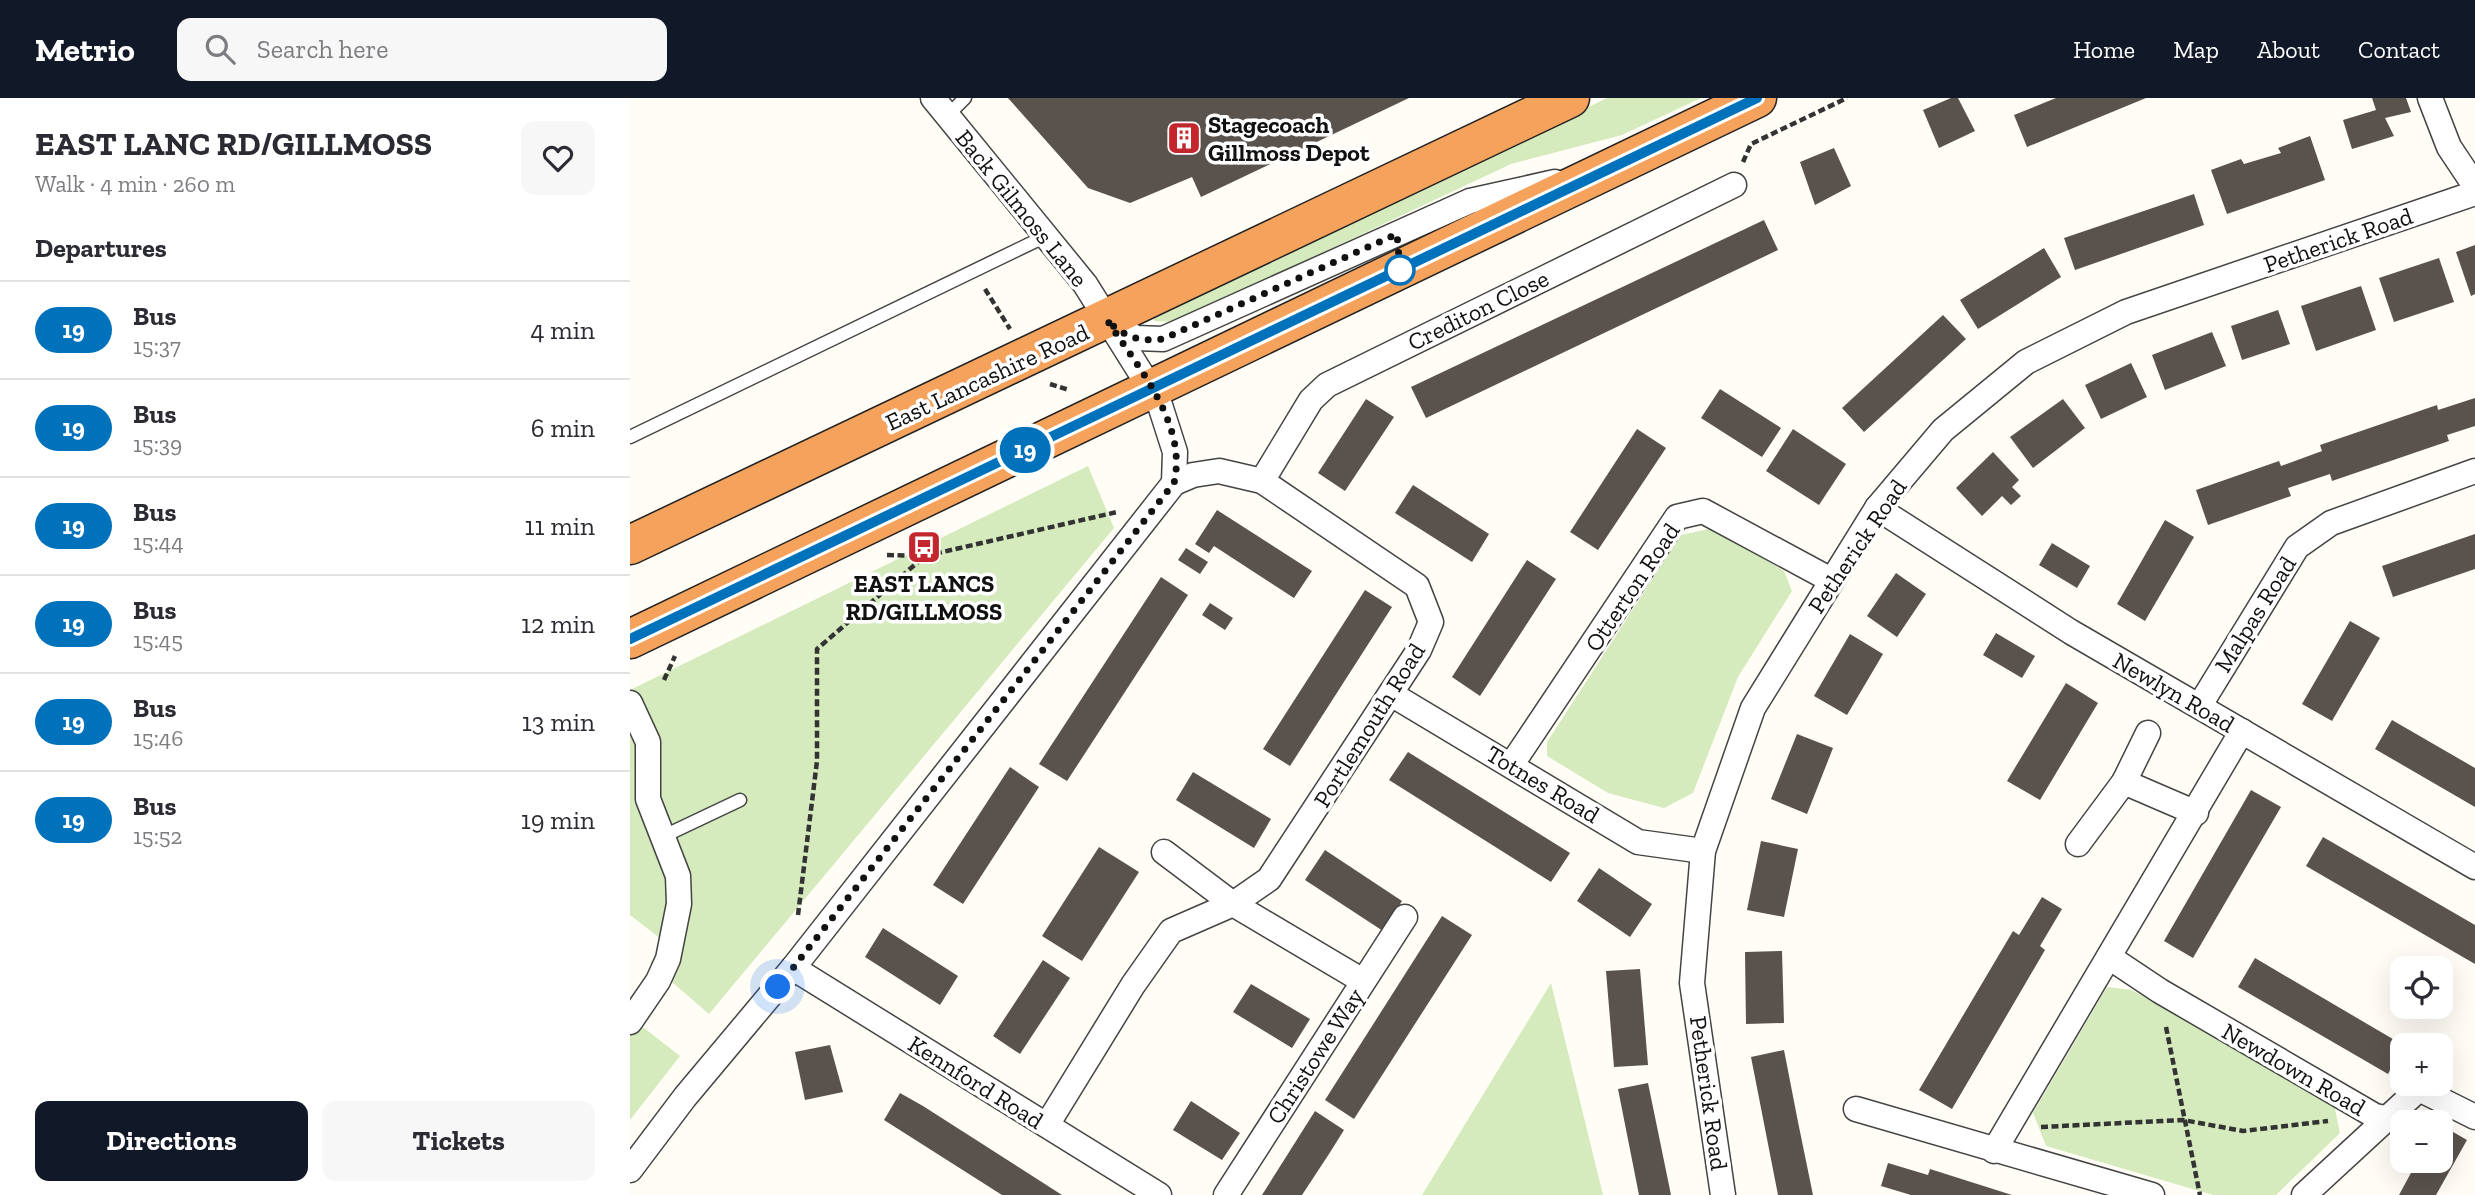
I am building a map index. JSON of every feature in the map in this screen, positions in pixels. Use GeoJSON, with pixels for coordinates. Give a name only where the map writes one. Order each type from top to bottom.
{"type":"FeatureCollection","features":[{"type":"Feature","properties":{"kind":"highway","name":"East Lancashire Road"},"geometry":{"type":"LineString","coordinates":[[630,545],[1570,98]]}},
{"type":"Feature","properties":{"kind":"highway"},"geometry":{"type":"LineString","coordinates":[[630,639],[1757,98]]}},
{"type":"Feature","properties":{"kind":"street"},"geometry":{"type":"LineString","coordinates":[[2430,98],[2449,147],[2475,186]]}},
{"type":"Feature","properties":{"kind":"street","name":"Back Gilmoss Lane"},"geometry":{"type":"LineString","coordinates":[[949,104],[1107,320],[1151,389],[1172,435],[1177,459],[1167,492]]}},
{"type":"Feature","properties":{"kind":"street"},"geometry":{"type":"LineString","coordinates":[[1107,320],[1124,334],[1136,338],[1163,339],[1470,201],[1604,172]]}},
{"type":"Feature","properties":{"kind":"street","name":"Crediton Close"},"geometry":{"type":"LineString","coordinates":[[1262,481],[1311,400],[1327,385],[1734,185]]}},
{"type":"Feature","properties":{"kind":"street","name":"Petherick Road"},"geometry":{"type":"LineString","coordinates":[[1723,1195],[1692,983],[1703,851],[1753,708],[1877,508],[1943,430],[2026,362],[2126,312],[2475,193]]}},
{"type":"Feature","properties":{"kind":"street","name":"Portlemouth Road"},"geometry":{"type":"LineString","coordinates":[[1047,1125],[1133,985],[1171,930],[1233,904],[1269,880],[1419,650],[1431,622],[1416,586],[1262,481],[1219,471],[1193,475],[1167,492]]}},
{"type":"Feature","properties":{"kind":"street","name":"Malpas Road"},"geometry":{"type":"LineString","coordinates":[[2200,705],[2297,547],[2331,523],[2475,471]]}},
{"type":"Feature","properties":{"kind":"street"},"geometry":{"type":"LineString","coordinates":[[630,1170],[685,1097],[793,968],[1167,492]]}},
{"type":"Feature","properties":{"kind":"street","name":"Newlyn Road"},"geometry":{"type":"LineString","coordinates":[[1877,508],[2071,632],[2475,867]]}},
{"type":"Feature","properties":{"kind":"street","name":"Otterton Road"},"geometry":{"type":"LineString","coordinates":[[1512,764],[1677,517],[1703,511],[1831,580]]}},
{"type":"Feature","properties":{"kind":"street","name":"Totnes Road"},"geometry":{"type":"LineString","coordinates":[[1391,694],[1512,764],[1638,842],[1703,851]]}},
{"type":"Feature","properties":{"kind":"street"},"geometry":{"type":"LineString","coordinates":[[630,703],[648,742],[639,793],[664,836],[678,876],[679,904],[674,937],[658,981],[630,1022]]}},
{"type":"Feature","properties":{"kind":"street"},"geometry":{"type":"LineString","coordinates":[[1994,1151],[2242,732]]}},
{"type":"Feature","properties":{"kind":"street"},"geometry":{"type":"LineString","coordinates":[[2078,844],[2124,782],[2147,733]]}},
{"type":"Feature","properties":{"kind":"street"},"geometry":{"type":"LineString","coordinates":[[2124,782],[2196,813]]}},
{"type":"Feature","properties":{"kind":"street"},"geometry":{"type":"LineString","coordinates":[[1164,852],[1233,904],[1363,981]]}},
{"type":"Feature","properties":{"kind":"street","name":"Christowe Way"},"geometry":{"type":"LineString","coordinates":[[1226,1195],[1405,917]]}},
{"type":"Feature","properties":{"kind":"street","name":"Newdown Road"},"geometry":{"type":"LineString","coordinates":[[2109,957],[2160,991],[2380,1117],[2304,1195]]}},
{"type":"Feature","properties":{"kind":"street","name":"Kennford Road"},"geometry":{"type":"LineString","coordinates":[[793,968],[1159,1195]]}},
{"type":"Feature","properties":{"kind":"street"},"geometry":{"type":"LineString","coordinates":[[2380,1117],[2419,1089],[2475,1117]]}},
{"type":"Feature","properties":{"kind":"street"},"geometry":{"type":"LineString","coordinates":[[1856,1109],[2152,1195]]}},
{"type":"Feature","properties":{"kind":"lane"},"geometry":{"type":"LineString","coordinates":[[630,437],[1046,236]]}},
{"type":"Feature","properties":{"kind":"lane"},"geometry":{"type":"LineString","coordinates":[[664,836],[740,800]]}},
{"type":"Feature","properties":{"kind":"path"},"geometry":{"type":"LineString","coordinates":[[1734,185],[1751,144],[1847,98]]}},
{"type":"Feature","properties":{"kind":"path"},"geometry":{"type":"LineString","coordinates":[[793,968],[817,761],[817,649],[925,556],[1167,492]]}},
{"type":"Feature","properties":{"kind":"path"},"geometry":{"type":"LineString","coordinates":[[2160,991],[2183,1120],[2200,1195]]}},
{"type":"Feature","properties":{"kind":"path"},"geometry":{"type":"LineString","coordinates":[[2008,1129],[2183,1120],[2244,1130],[2380,1117]]}},
{"type":"Feature","properties":{"kind":"green space"},"geometry":{"type":"Polygon","coordinates":[[[1607,98],[1701,98],[1622,135],[1511,164],[1175,322],[1154,321],[1154,316],[1607,98]]]}},
{"type":"Feature","properties":{"kind":"green space"},"geometry":{"type":"Polygon","coordinates":[[[1088,466],[1114,528],[709,1014],[650,963],[665,942],[630,915],[630,690],[1088,466]]]}},
{"type":"Feature","properties":{"kind":"green space"},"geometry":{"type":"Polygon","coordinates":[[[1713,528],[1784,571],[1792,591],[1738,677],[1693,793],[1664,808],[1608,793],[1547,756],[1547,742],[1681,535],[1713,528]]]}},
{"type":"Feature","properties":{"kind":"green space"},"geometry":{"type":"Polygon","coordinates":[[[1551,983],[1603,1195],[1422,1195],[1551,983]]]}},
{"type":"Feature","properties":{"kind":"green space"},"geometry":{"type":"Polygon","coordinates":[[[2107,987],[2132,990],[2334,1104],[2340,1133],[2276,1195],[2213,1195],[2046,1146],[2033,1113],[2107,987]]]}},
{"type":"Feature","properties":{"kind":"green space"},"geometry":{"type":"Polygon","coordinates":[[[630,1017],[680,1056],[630,1120],[630,1017]]]}},
{"type":"Feature","properties":{"kind":"building","name":"Stagecoach Gillmoss Depot"},"geometry":{"type":"Polygon","coordinates":[[[1008,98],[1409,98],[1201,197],[1192,177],[1130,203],[1088,188],[1008,98]]]}},
{"type":"Feature","properties":{"kind":"building"},"geometry":{"type":"Polygon","coordinates":[[[1951,98],[1958,98],[1975,131],[1939,148],[1923,110],[1951,98]]]}},
{"type":"Feature","properties":{"kind":"building"},"geometry":{"type":"Polygon","coordinates":[[[2056,98],[2146,98],[2027,147],[2014,115],[2056,98]]]}},
{"type":"Feature","properties":{"kind":"building"},"geometry":{"type":"Polygon","coordinates":[[[2372,98],[2406,98],[2411,112],[2385,118],[2394,136],[2352,149],[2343,120],[2376,110],[2372,98]]]}},
{"type":"Feature","properties":{"kind":"building"},"geometry":{"type":"Polygon","coordinates":[[[2310,136],[2325,180],[2227,214],[2211,170],[2241,159],[2244,164],[2281,153],[2278,148],[2310,136]]]}},
{"type":"Feature","properties":{"kind":"building"},"geometry":{"type":"Polygon","coordinates":[[[1834,148],[1851,186],[1815,205],[1800,162],[1834,148]]]}},
{"type":"Feature","properties":{"kind":"building"},"geometry":{"type":"Polygon","coordinates":[[[2194,194],[2204,225],[2075,270],[2064,238],[2194,194]]]}},
{"type":"Feature","properties":{"kind":"building"},"geometry":{"type":"Polygon","coordinates":[[[1764,220],[1778,250],[1426,418],[1411,387],[1764,220]]]}},
{"type":"Feature","properties":{"kind":"building"},"geometry":{"type":"Polygon","coordinates":[[[2475,245],[2475,294],[2471,296],[2456,252],[2475,245]]]}},
{"type":"Feature","properties":{"kind":"building"},"geometry":{"type":"Polygon","coordinates":[[[2044,248],[2061,277],[1978,329],[1960,300],[2044,248]]]}},
{"type":"Feature","properties":{"kind":"building"},"geometry":{"type":"Polygon","coordinates":[[[2439,258],[2454,302],[2394,322],[2379,278],[2439,258]]]}},
{"type":"Feature","properties":{"kind":"building"},"geometry":{"type":"Polygon","coordinates":[[[2361,286],[2376,330],[2316,351],[2301,306],[2361,286]]]}},
{"type":"Feature","properties":{"kind":"building"},"geometry":{"type":"Polygon","coordinates":[[[2278,310],[2290,344],[2242,360],[2231,326],[2278,310]]]}},
{"type":"Feature","properties":{"kind":"building"},"geometry":{"type":"Polygon","coordinates":[[[1943,315],[1966,339],[1864,432],[1842,408],[1943,315]]]}},
{"type":"Feature","properties":{"kind":"building"},"geometry":{"type":"Polygon","coordinates":[[[2212,332],[2226,366],[2165,390],[2152,355],[2212,332]]]}},
{"type":"Feature","properties":{"kind":"building"},"geometry":{"type":"Polygon","coordinates":[[[2131,363],[2147,397],[2101,419],[2085,385],[2131,363]]]}},
{"type":"Feature","properties":{"kind":"building"},"geometry":{"type":"Polygon","coordinates":[[[1720,389],[1781,428],[1762,457],[1701,418],[1720,389]]]}},
{"type":"Feature","properties":{"kind":"building"},"geometry":{"type":"Polygon","coordinates":[[[2475,398],[2475,426],[2447,435],[2449,441],[2332,481],[2330,474],[2288,488],[2291,496],[2208,525],[2196,490],[2279,461],[2281,466],[2322,451],[2320,445],[2437,405],[2438,410],[2475,398]]]}},
{"type":"Feature","properties":{"kind":"building"},"geometry":{"type":"Polygon","coordinates":[[[1366,399],[1394,417],[1345,491],[1318,473],[1366,399]]]}},
{"type":"Feature","properties":{"kind":"building"},"geometry":{"type":"Polygon","coordinates":[[[2063,399],[2085,428],[2033,468],[2010,437],[2063,399]]]}},
{"type":"Feature","properties":{"kind":"building"},"geometry":{"type":"Polygon","coordinates":[[[1637,429],[1666,448],[1598,550],[1570,532],[1637,429]]]}},
{"type":"Feature","properties":{"kind":"building"},"geometry":{"type":"Polygon","coordinates":[[[1793,429],[1846,464],[1819,505],[1766,471],[1793,429]]]}},
{"type":"Feature","properties":{"kind":"building"},"geometry":{"type":"Polygon","coordinates":[[[1993,452],[2019,480],[2012,487],[2021,496],[2011,505],[2002,496],[1982,516],[1956,488],[1993,452]]]}},
{"type":"Feature","properties":{"kind":"building"},"geometry":{"type":"Polygon","coordinates":[[[1413,485],[1489,534],[1472,562],[1395,513],[1413,485]]]}},
{"type":"Feature","properties":{"kind":"building"},"geometry":{"type":"Polygon","coordinates":[[[1217,510],[1312,571],[1294,598],[1214,546],[1209,553],[1195,544],[1217,510]]]}},
{"type":"Feature","properties":{"kind":"building"},"geometry":{"type":"Polygon","coordinates":[[[2165,520],[2194,537],[2145,621],[2117,604],[2165,520]]]}},
{"type":"Feature","properties":{"kind":"building"},"geometry":{"type":"Polygon","coordinates":[[[2475,534],[2475,569],[2393,597],[2382,566],[2475,534]]]}},
{"type":"Feature","properties":{"kind":"building"},"geometry":{"type":"Polygon","coordinates":[[[2052,543],[2090,566],[2077,588],[2039,565],[2052,543]]]}},
{"type":"Feature","properties":{"kind":"building"},"geometry":{"type":"Polygon","coordinates":[[[1186,548],[1208,562],[1200,574],[1178,560],[1186,548]]]}},
{"type":"Feature","properties":{"kind":"building"},"geometry":{"type":"Polygon","coordinates":[[[1527,560],[1556,579],[1480,696],[1452,677],[1527,560]]]}},
{"type":"Feature","properties":{"kind":"building"},"geometry":{"type":"Polygon","coordinates":[[[1896,573],[1926,594],[1897,637],[1867,616],[1896,573]]]}},
{"type":"Feature","properties":{"kind":"building"},"geometry":{"type":"Polygon","coordinates":[[[1161,577],[1188,595],[1067,781],[1039,764],[1161,577]]]}},
{"type":"Feature","properties":{"kind":"building"},"geometry":{"type":"Polygon","coordinates":[[[1365,590],[1392,607],[1290,766],[1263,749],[1365,590]]]}},
{"type":"Feature","properties":{"kind":"building"},"geometry":{"type":"Polygon","coordinates":[[[1210,603],[1233,618],[1225,630],[1202,615],[1210,603]]]}},
{"type":"Feature","properties":{"kind":"building"},"geometry":{"type":"Polygon","coordinates":[[[2350,621],[2380,638],[2332,721],[2302,704],[2350,621]]]}},
{"type":"Feature","properties":{"kind":"building"},"geometry":{"type":"Polygon","coordinates":[[[1996,633],[2035,656],[2022,678],[1983,655],[1996,633]]]}},
{"type":"Feature","properties":{"kind":"building"},"geometry":{"type":"Polygon","coordinates":[[[1850,634],[1883,654],[1847,715],[1814,696],[1850,634]]]}},
{"type":"Feature","properties":{"kind":"building"},"geometry":{"type":"Polygon","coordinates":[[[2066,683],[2098,703],[2040,800],[2007,781],[2066,683]]]}},
{"type":"Feature","properties":{"kind":"building"},"geometry":{"type":"Polygon","coordinates":[[[2392,720],[2475,768],[2475,807],[2375,749],[2392,720]]]}},
{"type":"Feature","properties":{"kind":"building"},"geometry":{"type":"Polygon","coordinates":[[[1797,734],[1833,748],[1807,814],[1771,799],[1797,734]]]}},
{"type":"Feature","properties":{"kind":"building"},"geometry":{"type":"Polygon","coordinates":[[[1408,752],[1570,853],[1551,882],[1389,780],[1408,752]]]}},
{"type":"Feature","properties":{"kind":"building"},"geometry":{"type":"Polygon","coordinates":[[[1010,767],[1039,787],[963,904],[933,885],[1010,767]]]}},
{"type":"Feature","properties":{"kind":"building"},"geometry":{"type":"Polygon","coordinates":[[[1193,772],[1271,819],[1254,848],[1176,800],[1193,772]]]}},
{"type":"Feature","properties":{"kind":"building"},"geometry":{"type":"Polygon","coordinates":[[[2251,790],[2281,807],[2193,958],[2164,941],[2251,790]]]}},
{"type":"Feature","properties":{"kind":"building"},"geometry":{"type":"Polygon","coordinates":[[[2323,837],[2475,925],[2475,964],[2306,866],[2323,837]]]}},
{"type":"Feature","properties":{"kind":"building"},"geometry":{"type":"Polygon","coordinates":[[[1761,841],[1798,849],[1784,917],[1747,910],[1761,841]]]}},
{"type":"Feature","properties":{"kind":"building"},"geometry":{"type":"Polygon","coordinates":[[[1099,847],[1139,872],[1082,961],[1042,936],[1099,847]]]}},
{"type":"Feature","properties":{"kind":"building"},"geometry":{"type":"Polygon","coordinates":[[[1325,850],[1402,901],[1383,931],[1305,880],[1325,850]]]}},
{"type":"Feature","properties":{"kind":"building"},"geometry":{"type":"Polygon","coordinates":[[[1599,868],[1652,904],[1630,937],[1577,901],[1599,868]]]}},
{"type":"Feature","properties":{"kind":"building"},"geometry":{"type":"Polygon","coordinates":[[[2042,897],[2062,909],[2040,946],[2045,950],[1952,1109],[1919,1090],[2013,931],[2019,935],[2042,897]]]}},
{"type":"Feature","properties":{"kind":"building"},"geometry":{"type":"Polygon","coordinates":[[[1442,916],[1472,935],[1354,1119],[1325,1100],[1442,916]]]}},
{"type":"Feature","properties":{"kind":"building"},"geometry":{"type":"Polygon","coordinates":[[[883,928],[958,976],[940,1005],[865,957],[883,928]]]}},
{"type":"Feature","properties":{"kind":"building"},"geometry":{"type":"Polygon","coordinates":[[[1782,951],[1784,1023],[1746,1024],[1745,952],[1782,951]]]}},
{"type":"Feature","properties":{"kind":"building"},"geometry":{"type":"Polygon","coordinates":[[[2255,958],[2390,1037],[2388,1074],[2238,987],[2255,958]]]}},
{"type":"Feature","properties":{"kind":"building"},"geometry":{"type":"Polygon","coordinates":[[[1043,960],[1070,978],[1020,1054],[993,1036],[1043,960]]]}},
{"type":"Feature","properties":{"kind":"building"},"geometry":{"type":"Polygon","coordinates":[[[1640,969],[1648,1065],[1614,1067],[1606,971],[1640,969]]]}},
{"type":"Feature","properties":{"kind":"building"},"geometry":{"type":"Polygon","coordinates":[[[1251,984],[1310,1019],[1292,1048],[1233,1012],[1251,984]]]}},
{"type":"Feature","properties":{"kind":"building"},"geometry":{"type":"Polygon","coordinates":[[[830,1045],[843,1092],[805,1100],[795,1052],[830,1045]]]}},
{"type":"Feature","properties":{"kind":"building"},"geometry":{"type":"Polygon","coordinates":[[[1784,1050],[1813,1195],[1778,1195],[1751,1057],[1784,1050]]]}},
{"type":"Feature","properties":{"kind":"building"},"geometry":{"type":"Polygon","coordinates":[[[1648,1083],[1671,1195],[1639,1195],[1618,1089],[1648,1083]]]}},
{"type":"Feature","properties":{"kind":"building"},"geometry":{"type":"Polygon","coordinates":[[[900,1093],[1062,1195],[1002,1195],[884,1120],[900,1093]]]}},
{"type":"Feature","properties":{"kind":"building"},"geometry":{"type":"Polygon","coordinates":[[[1191,1101],[1240,1133],[1222,1160],[1173,1130],[1191,1101]]]}},
{"type":"Feature","properties":{"kind":"building"},"geometry":{"type":"Polygon","coordinates":[[[1315,1111],[1344,1130],[1329,1154],[1302,1195],[1262,1195],[1315,1111]]]}},
{"type":"Feature","properties":{"kind":"building"},"geometry":{"type":"Polygon","coordinates":[[[2453,1132],[2467,1140],[2453,1165],[2453,1132]]]}},
{"type":"Feature","properties":{"kind":"building"},"geometry":{"type":"Polygon","coordinates":[[[1888,1163],[1928,1175],[1930,1169],[2012,1195],[1911,1195],[1881,1186],[1888,1163]]]}},
{"type":"Feature","properties":{"kind":"building"},"geometry":{"type":"Polygon","coordinates":[[[2411,1173],[2448,1173],[2436,1195],[2399,1195],[2411,1173]]]}},
{"type":"Feature","properties":{"kind":"bus line","name":"19"},"geometry":{"type":"LineString","coordinates":[[630,639],[1757,98]]}},
{"type":"Feature","properties":{"kind":"place","name":"Stagecoach Gillmoss Depot"},"geometry":{"type":"Point","coordinates":[1184,138]}},
{"type":"Feature","properties":{"kind":"place","name":"EAST LANCS RD/GILLMOSS"},"geometry":{"type":"Point","coordinates":[924,547]}},
{"type":"Feature","properties":{"kind":"route"},"geometry":{"type":"LineString","coordinates":[[778,987],[1174,483],[1177,459],[1167,419],[1107,320],[1124,334],[1150,341],[1163,339],[1397,234],[1400,270]]}}]}
